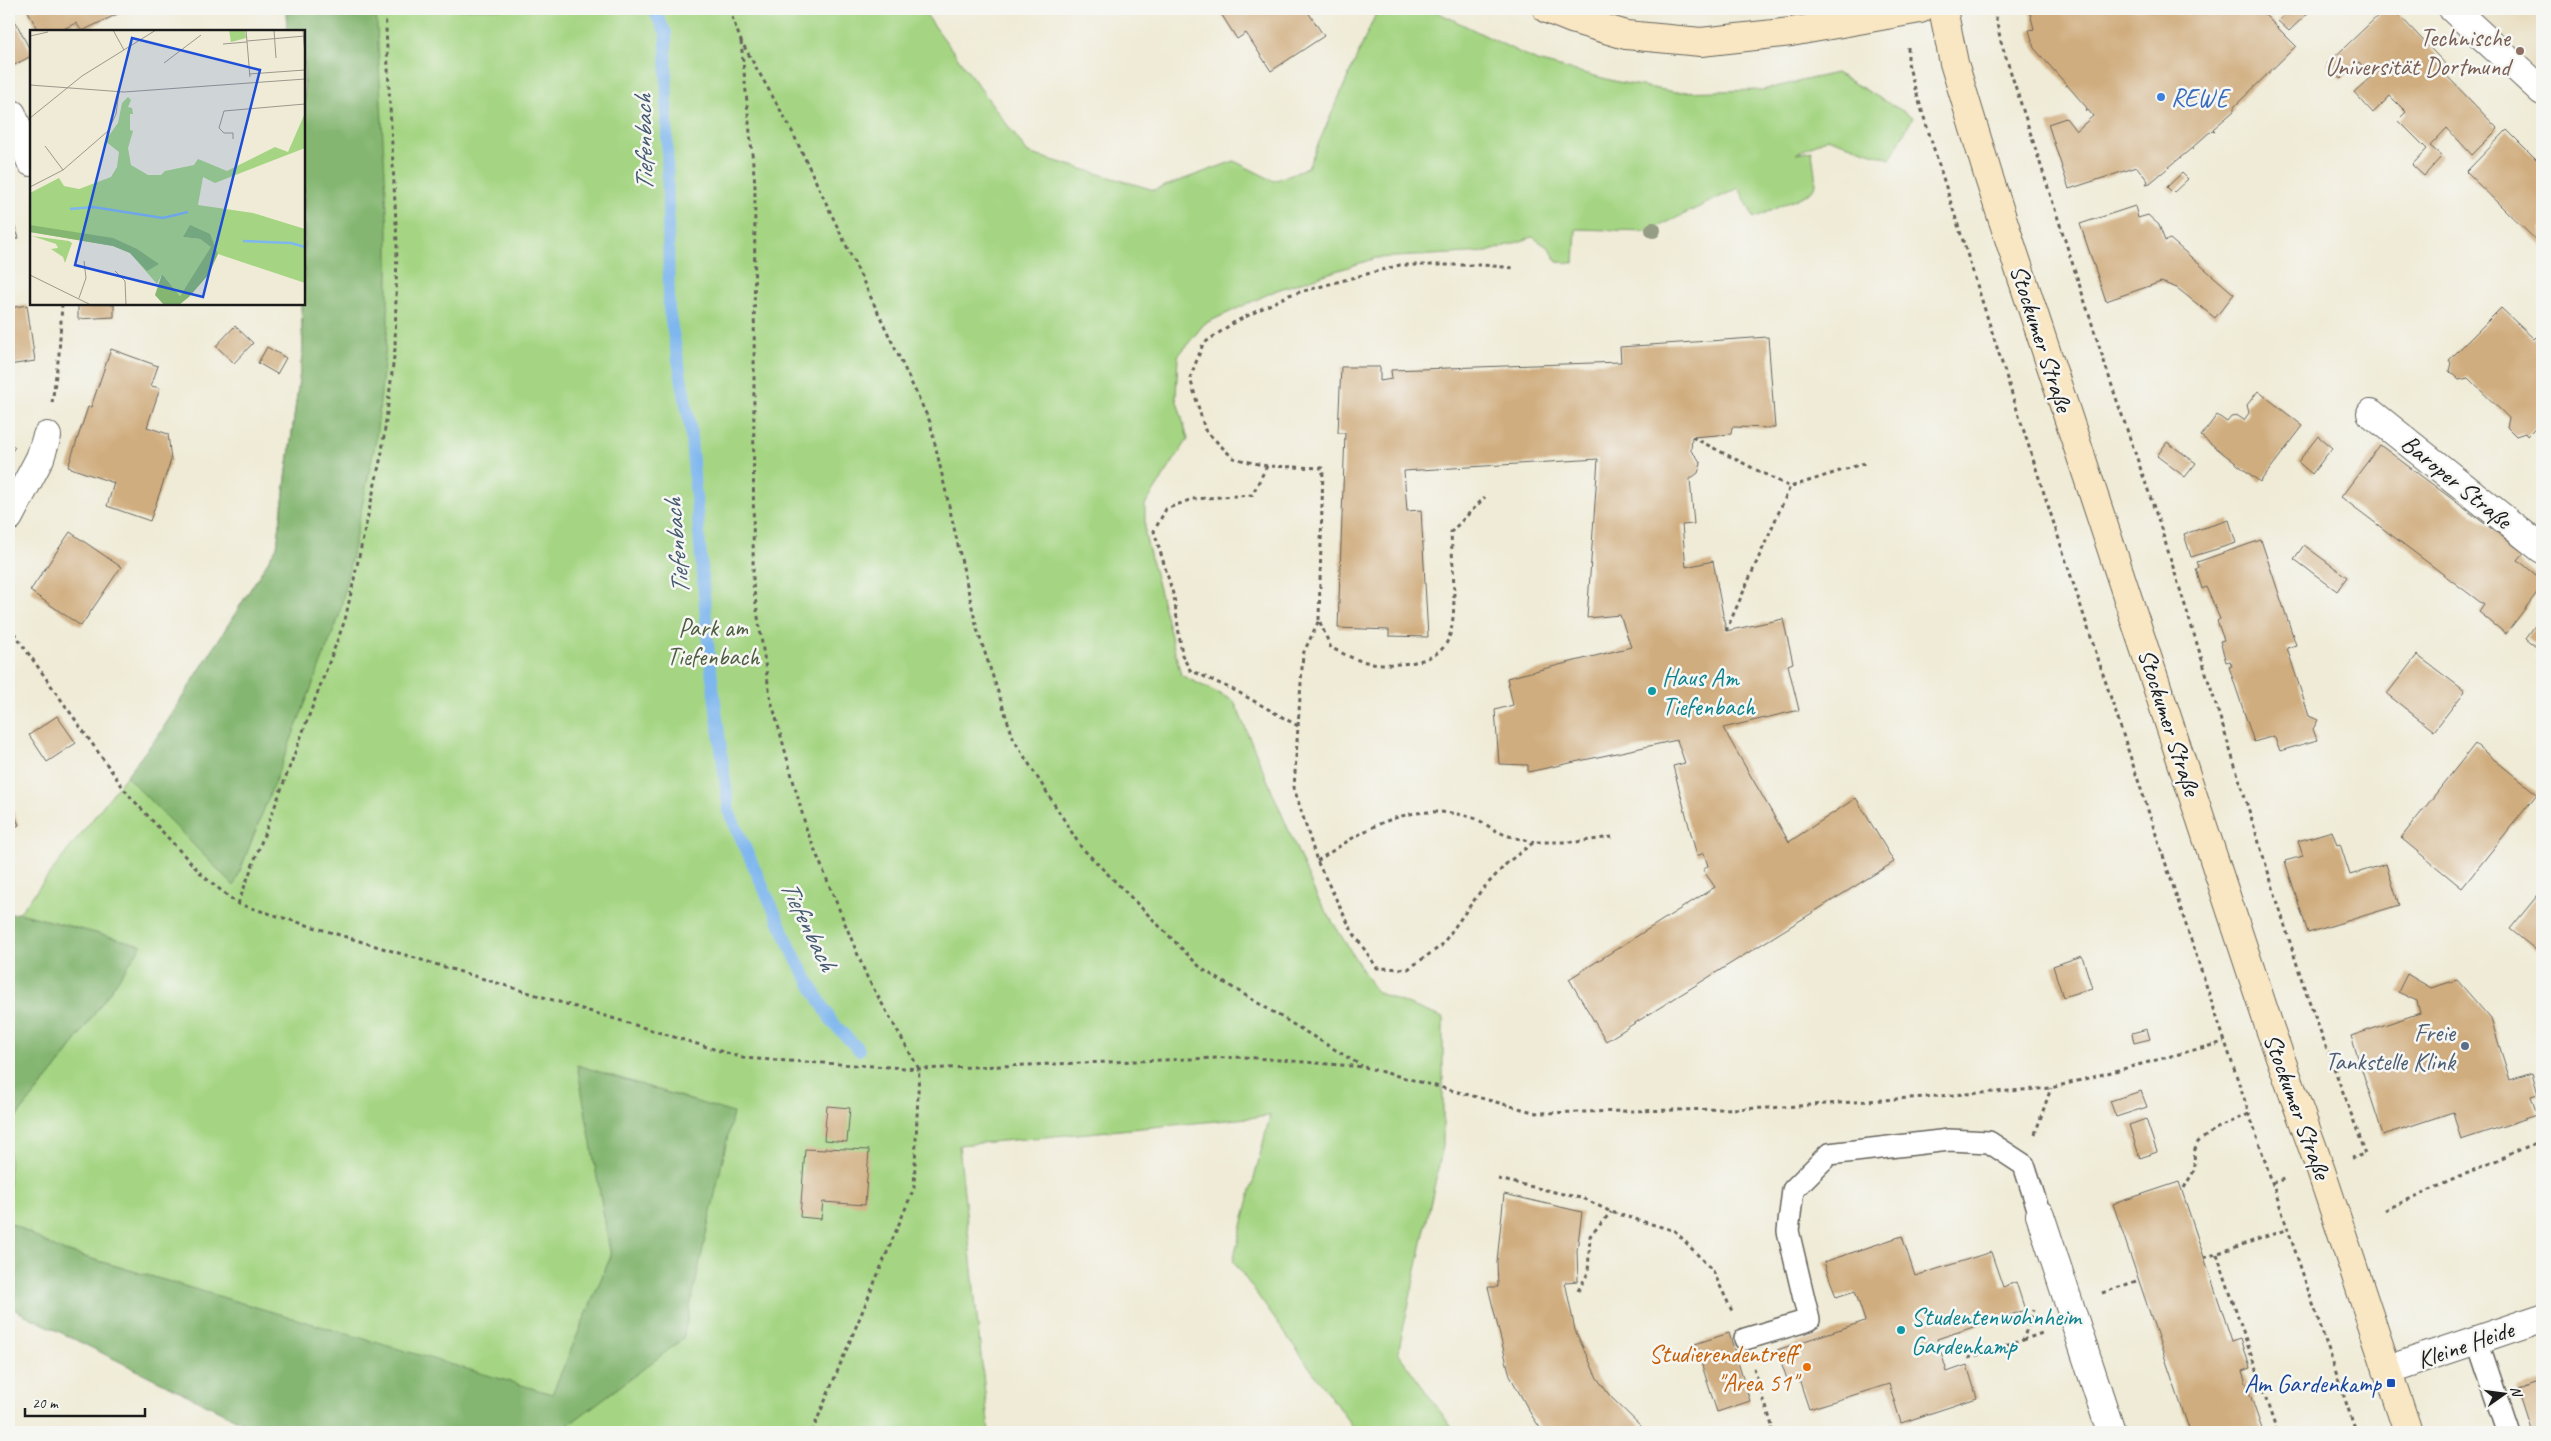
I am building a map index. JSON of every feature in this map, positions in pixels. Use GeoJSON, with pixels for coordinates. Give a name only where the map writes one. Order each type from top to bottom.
{"type":"FeatureCollection","features":[{"type":"Feature","properties":{"kind":"main road"},"geometry":{"type":"LineString","coordinates":[[1547,9],[1572,19],[1626,34],[1701,42],[1791,32],[1920,9]]}},
{"type":"Feature","properties":{"kind":"main road","name":"Stockumer Straße"},"geometry":{"type":"LineString","coordinates":[[1943,9],[1954,63],[1989,178],[2270,1029],[2320,1168],[2408,1432]]}},
{"type":"Feature","properties":{"kind":"street"},"geometry":{"type":"LineString","coordinates":[[2453,9],[2542,91]]}},
{"type":"Feature","properties":{"kind":"street"},"geometry":{"type":"LineString","coordinates":[[17,111],[30,158]]}},
{"type":"Feature","properties":{"kind":"street","name":"Baroper Straße"},"geometry":{"type":"LineString","coordinates":[[2371,413],[2542,549]]}},
{"type":"Feature","properties":{"kind":"street"},"geometry":{"type":"LineString","coordinates":[[9,517],[40,458],[48,436]]}},
{"type":"Feature","properties":{"kind":"street"},"geometry":{"type":"LineString","coordinates":[[2040,1215],[2111,1432]]}},
{"type":"Feature","properties":{"kind":"street","name":"Kleine Heide"},"geometry":{"type":"LineString","coordinates":[[2387,1370],[2542,1318]]}},
{"type":"Feature","properties":{"kind":"lane"},"geometry":{"type":"LineString","coordinates":[[1745,1339],[1809,1320],[1788,1231],[1793,1190],[1829,1154],[1949,1140],[1989,1142],[2024,1165],[2040,1215]]}},
{"type":"Feature","properties":{"kind":"lane"},"geometry":{"type":"LineString","coordinates":[[2477,1340],[2508,1432]]}},
{"type":"Feature","properties":{"kind":"path"},"geometry":{"type":"LineString","coordinates":[[238,904],[345,620],[382,452],[394,348],[397,243],[385,9]]}},
{"type":"Feature","properties":{"kind":"path"},"geometry":{"type":"LineString","coordinates":[[729,9],[742,41],[790,126],[930,422],[977,629],[1014,740],[1081,846],[1202,969],[1364,1067]]}},
{"type":"Feature","properties":{"kind":"path"},"geometry":{"type":"LineString","coordinates":[[1994,9],[2001,42],[2114,392],[2159,522],[2304,987],[2366,1154]]}},
{"type":"Feature","properties":{"kind":"path"},"geometry":{"type":"LineString","coordinates":[[742,41],[754,184],[753,584],[770,696],[807,830],[867,977],[919,1069],[914,1188],[812,1432]]}},
{"type":"Feature","properties":{"kind":"path"},"geometry":{"type":"LineString","coordinates":[[1908,63],[2019,420],[2224,1042],[2356,1432]]}},
{"type":"Feature","properties":{"kind":"path"},"geometry":{"type":"LineString","coordinates":[[1515,268],[1482,265],[1400,265],[1289,295],[1233,323],[1202,344],[1190,378],[1205,430],[1233,458],[1267,466],[1323,468],[1319,620],[1303,654],[1294,788],[1317,861],[1352,931],[1376,968],[1408,969],[1441,946],[1480,892],[1508,862],[1534,842]]}},
{"type":"Feature","properties":{"kind":"path"},"geometry":{"type":"LineString","coordinates":[[48,436],[59,354],[62,305]]}},
{"type":"Feature","properties":{"kind":"path"},"geometry":{"type":"LineString","coordinates":[[1692,437],[1790,487],[1865,463]]}},
{"type":"Feature","properties":{"kind":"path"},"geometry":{"type":"LineString","coordinates":[[1267,466],[1252,495],[1192,498],[1166,509],[1154,531],[1174,597],[1182,655],[1190,670],[1238,692],[1298,726]]}},
{"type":"Feature","properties":{"kind":"path"},"geometry":{"type":"LineString","coordinates":[[1726,631],[1790,487]]}},
{"type":"Feature","properties":{"kind":"path"},"geometry":{"type":"LineString","coordinates":[[1319,620],[1331,648],[1362,661],[1399,664],[1426,660],[1446,643],[1453,617],[1451,532],[1485,497]]}},
{"type":"Feature","properties":{"kind":"path"},"geometry":{"type":"LineString","coordinates":[[9,626],[127,793],[203,876],[238,904],[743,1058],[919,1069],[1244,1057],[1364,1067],[1537,1113],[1769,1108],[2051,1088],[2224,1042]]}},
{"type":"Feature","properties":{"kind":"path"},"geometry":{"type":"LineString","coordinates":[[1317,861],[1351,838],[1391,817],[1431,811],[1472,817],[1501,834],[1534,842],[1576,842],[1612,837]]}},
{"type":"Feature","properties":{"kind":"path"},"geometry":{"type":"LineString","coordinates":[[2024,1165],[2051,1088]]}},
{"type":"Feature","properties":{"kind":"path"},"geometry":{"type":"LineString","coordinates":[[2184,1188],[2195,1168],[2194,1152],[2198,1142],[2215,1128],[2249,1114]]}},
{"type":"Feature","properties":{"kind":"path"},"geometry":{"type":"LineString","coordinates":[[2385,1210],[2542,1140]]}},
{"type":"Feature","properties":{"kind":"path"},"geometry":{"type":"LineString","coordinates":[[1498,1180],[1585,1199],[1611,1212],[1675,1231],[1713,1271],[1745,1339],[1774,1431],[1763,1432]]}},
{"type":"Feature","properties":{"kind":"path"},"geometry":{"type":"LineString","coordinates":[[1578,1291],[1588,1273],[1590,1236],[1611,1212]]}},
{"type":"Feature","properties":{"kind":"path"},"geometry":{"type":"LineString","coordinates":[[2204,1258],[2288,1228]]}},
{"type":"Feature","properties":{"kind":"path"},"geometry":{"type":"LineString","coordinates":[[2217,1254],[2277,1432]]}},
{"type":"Feature","properties":{"kind":"path"},"geometry":{"type":"LineString","coordinates":[[2022,1340],[2033,1311]]}},
{"type":"Feature","properties":{"kind":"path"},"geometry":{"type":"LineString","coordinates":[[1968,1358],[2040,1334]]}},
{"type":"Feature","properties":{"kind":"shaded area","name":"Technische Universität Dortmund"},"geometry":{"type":"Polygon","coordinates":[[[2453,9],[2542,9],[2542,92],[2453,9]]]}},
{"type":"Feature","properties":{"kind":"green space","name":"Park am Tiefenbach"},"geometry":{"type":"Polygon","coordinates":[[[286,9],[922,9],[1028,153],[1154,190],[1234,161],[1274,181],[1308,167],[1378,9],[1431,9],[1537,61],[1618,82],[1676,92],[1762,90],[1836,73],[1913,117],[1890,159],[1827,138],[1796,154],[1812,151],[1816,184],[1810,193],[1754,218],[1739,188],[1649,231],[1576,229],[1574,263],[1557,262],[1550,249],[1533,237],[1487,252],[1376,258],[1277,290],[1204,324],[1178,356],[1176,398],[1188,439],[1145,505],[1145,535],[1181,675],[1234,701],[1316,895],[1376,992],[1443,1018],[1443,1146],[1398,1353],[1455,1432],[1356,1432],[1233,1261],[1270,1116],[959,1145],[989,1432],[559,1432],[685,1098],[578,1066],[611,1256],[552,1395],[58,1249],[9,1222],[9,1126],[61,1062],[141,946],[19,913],[160,733],[277,547],[303,349],[301,305],[305,305],[305,30],[287,30],[286,9]]]}},
{"type":"Feature","properties":{"kind":"green space"},"geometry":{"type":"Polygon","coordinates":[[[286,9],[376,9],[388,231],[388,326],[376,439],[339,617],[234,886],[126,776],[160,733],[277,547],[303,349],[301,305],[305,305],[305,30],[287,30],[286,9]]]}},
{"type":"Feature","properties":{"kind":"green space"},"geometry":{"type":"Polygon","coordinates":[[[19,913],[142,945],[61,1062],[9,1126],[9,914],[19,913]]]}},
{"type":"Feature","properties":{"kind":"green space"},"geometry":{"type":"Polygon","coordinates":[[[577,1065],[733,1113],[683,1339],[559,1432],[262,1432],[9,1307],[9,1222],[58,1249],[552,1394],[611,1256],[577,1065]]]}},
{"type":"Feature","properties":{"kind":"building"},"geometry":{"type":"Polygon","coordinates":[[[9,9],[30,50],[30,57],[9,68],[9,9]]]}},
{"type":"Feature","properties":{"kind":"building"},"geometry":{"type":"Polygon","coordinates":[[[27,9],[128,9],[84,30],[81,30],[76,23],[61,30],[38,30],[27,9]]]}},
{"type":"Feature","properties":{"kind":"building"},"geometry":{"type":"Polygon","coordinates":[[[1218,9],[1306,9],[1324,36],[1271,71],[1246,33],[1237,39],[1218,9]]]}},
{"type":"Feature","properties":{"kind":"building","name":"REWE"},"geometry":{"type":"Polygon","coordinates":[[[2029,9],[2259,9],[2296,46],[2234,107],[2234,111],[2213,129],[2215,131],[2212,130],[2193,149],[2150,183],[2146,184],[2148,181],[2137,167],[2069,189],[2048,124],[2066,118],[2076,131],[2093,116],[2088,110],[2086,111],[2087,108],[2067,85],[2065,87],[2066,84],[2034,48],[2029,30],[2034,29],[2029,9]]]}},
{"type":"Feature","properties":{"kind":"building"},"geometry":{"type":"Polygon","coordinates":[[[2291,9],[2312,9],[2289,31],[2278,21],[2291,9]]]}},
{"type":"Feature","properties":{"kind":"building"},"geometry":{"type":"Polygon","coordinates":[[[2385,9],[2391,9],[2401,17],[2451,70],[2446,75],[2498,129],[2472,155],[2447,128],[2430,146],[2442,156],[2424,176],[2412,165],[2427,149],[2398,120],[2406,112],[2390,96],[2373,113],[2354,92],[2372,76],[2359,62],[2341,79],[2327,64],[2385,9]]]}},
{"type":"Feature","properties":{"kind":"building"},"geometry":{"type":"Polygon","coordinates":[[[2507,130],[2542,165],[2542,246],[2466,172],[2507,130]]]}},
{"type":"Feature","properties":{"kind":"building"},"geometry":{"type":"Polygon","coordinates":[[[2182,173],[2188,179],[2173,193],[2167,187],[2182,173]]]}},
{"type":"Feature","properties":{"kind":"building"},"geometry":{"type":"Polygon","coordinates":[[[2135,206],[2138,218],[2148,215],[2159,225],[2165,241],[2170,239],[2234,294],[2215,318],[2177,288],[2161,282],[2106,301],[2080,224],[2135,206]]]}},
{"type":"Feature","properties":{"kind":"building"},"geometry":{"type":"Polygon","coordinates":[[[9,210],[19,238],[9,242],[9,210]]]}},
{"type":"Feature","properties":{"kind":"building"},"geometry":{"type":"Polygon","coordinates":[[[27,305],[35,361],[9,365],[9,308],[27,305]]]}},
{"type":"Feature","properties":{"kind":"building"},"geometry":{"type":"Polygon","coordinates":[[[78,305],[114,305],[114,317],[78,319],[78,305]]]}},
{"type":"Feature","properties":{"kind":"building"},"geometry":{"type":"Polygon","coordinates":[[[2501,308],[2534,339],[2536,337],[2542,343],[2542,421],[2527,436],[2525,433],[2516,436],[2507,427],[2509,418],[2468,378],[2459,380],[2449,371],[2451,363],[2449,360],[2501,308]]]}},
{"type":"Feature","properties":{"kind":"building"},"geometry":{"type":"Polygon","coordinates":[[[235,326],[253,343],[234,363],[216,346],[235,326]]]}},
{"type":"Feature","properties":{"kind":"building","name":"Haus Am Tiefenbach"},"geometry":{"type":"Polygon","coordinates":[[[1768,337],[1775,428],[1732,427],[1731,434],[1692,437],[1691,451],[1701,464],[1698,473],[1690,479],[1694,524],[1682,525],[1686,567],[1713,561],[1726,631],[1783,619],[1793,663],[1788,665],[1799,710],[1723,728],[1789,842],[1856,798],[1894,862],[1606,1041],[1569,979],[1715,887],[1703,870],[1708,866],[1704,853],[1697,856],[1673,766],[1685,763],[1677,740],[1528,772],[1528,765],[1499,764],[1495,710],[1513,705],[1507,678],[1631,647],[1620,615],[1587,618],[1598,459],[1404,471],[1407,511],[1421,510],[1428,637],[1389,636],[1389,630],[1338,628],[1345,433],[1338,433],[1341,367],[1380,367],[1380,381],[1392,379],[1391,370],[1621,362],[1620,347],[1768,337]]]}},
{"type":"Feature","properties":{"kind":"building"},"geometry":{"type":"Polygon","coordinates":[[[267,347],[286,358],[277,374],[258,363],[267,347]]]}},
{"type":"Feature","properties":{"kind":"building"},"geometry":{"type":"Polygon","coordinates":[[[111,349],[158,366],[151,386],[160,388],[147,427],[168,434],[171,460],[150,521],[107,506],[114,483],[68,467],[88,407],[91,407],[111,349]]]}},
{"type":"Feature","properties":{"kind":"building"},"geometry":{"type":"Polygon","coordinates":[[[2258,391],[2303,426],[2260,482],[2201,436],[2217,415],[2227,422],[2231,417],[2238,416],[2244,420],[2249,413],[2247,405],[2258,391]]]}},
{"type":"Feature","properties":{"kind":"building"},"geometry":{"type":"Polygon","coordinates":[[[2318,436],[2332,448],[2312,474],[2298,462],[2318,436]]]}},
{"type":"Feature","properties":{"kind":"building"},"geometry":{"type":"Polygon","coordinates":[[[2167,442],[2196,463],[2185,477],[2157,456],[2167,442]]]}},
{"type":"Feature","properties":{"kind":"building"},"geometry":{"type":"Polygon","coordinates":[[[9,443],[15,447],[9,455],[9,443]]]}},
{"type":"Feature","properties":{"kind":"building"},"geometry":{"type":"Polygon","coordinates":[[[2380,445],[2524,553],[2518,560],[2542,580],[2542,586],[2506,634],[2479,612],[2484,605],[2341,497],[2380,445]]]}},
{"type":"Feature","properties":{"kind":"building"},"geometry":{"type":"Polygon","coordinates":[[[2229,520],[2236,543],[2191,557],[2184,534],[2229,520]]]}},
{"type":"Feature","properties":{"kind":"building"},"geometry":{"type":"Polygon","coordinates":[[[70,532],[121,567],[81,626],[30,591],[70,532]]]}},
{"type":"Feature","properties":{"kind":"building"},"geometry":{"type":"Polygon","coordinates":[[[2261,540],[2296,645],[2287,648],[2309,716],[2318,720],[2313,729],[2317,740],[2280,751],[2274,736],[2254,742],[2229,667],[2232,666],[2230,661],[2226,662],[2220,641],[2224,640],[2217,621],[2220,619],[2206,587],[2202,589],[2196,569],[2199,567],[2197,562],[2261,540]]]}},
{"type":"Feature","properties":{"kind":"building"},"geometry":{"type":"Polygon","coordinates":[[[2304,545],[2347,577],[2337,591],[2294,559],[2304,545]]]}},
{"type":"Feature","properties":{"kind":"building"},"geometry":{"type":"Polygon","coordinates":[[[2542,616],[2542,651],[2526,638],[2542,616]]]}},
{"type":"Feature","properties":{"kind":"building"},"geometry":{"type":"Polygon","coordinates":[[[2417,655],[2465,691],[2434,731],[2387,694],[2417,655]]]}},
{"type":"Feature","properties":{"kind":"building"},"geometry":{"type":"Polygon","coordinates":[[[57,716],[76,743],[47,762],[29,735],[57,716]]]}},
{"type":"Feature","properties":{"kind":"building"},"geometry":{"type":"Polygon","coordinates":[[[2475,744],[2537,794],[2462,888],[2401,838],[2475,744]]]}},
{"type":"Feature","properties":{"kind":"building"},"geometry":{"type":"Polygon","coordinates":[[[9,803],[19,825],[9,830],[9,803]]]}},
{"type":"Feature","properties":{"kind":"building"},"geometry":{"type":"Polygon","coordinates":[[[2332,831],[2337,845],[2340,844],[2350,875],[2386,864],[2399,905],[2308,933],[2285,861],[2303,856],[2298,841],[2332,831]]]}},
{"type":"Feature","properties":{"kind":"building"},"geometry":{"type":"Polygon","coordinates":[[[2542,890],[2542,955],[2510,929],[2542,890]]]}},
{"type":"Feature","properties":{"kind":"building"},"geometry":{"type":"Polygon","coordinates":[[[2082,956],[2092,988],[2063,997],[2053,966],[2082,956]]]}},
{"type":"Feature","properties":{"kind":"building"},"geometry":{"type":"Polygon","coordinates":[[[2407,974],[2431,988],[2457,980],[2491,1019],[2510,1080],[2532,1073],[2538,1094],[2531,1096],[2537,1115],[2461,1140],[2453,1112],[2383,1135],[2351,1036],[2420,1013],[2417,1001],[2398,992],[2407,974]]]}},
{"type":"Feature","properties":{"kind":"building"},"geometry":{"type":"Polygon","coordinates":[[[2147,1029],[2150,1039],[2134,1043],[2132,1033],[2147,1029]]]}},
{"type":"Feature","properties":{"kind":"building"},"geometry":{"type":"Polygon","coordinates":[[[2141,1091],[2147,1107],[2116,1117],[2110,1101],[2141,1091]]]}},
{"type":"Feature","properties":{"kind":"building"},"geometry":{"type":"Polygon","coordinates":[[[827,1106],[850,1108],[847,1142],[824,1140],[827,1106]]]}},
{"type":"Feature","properties":{"kind":"building"},"geometry":{"type":"Polygon","coordinates":[[[2146,1119],[2157,1152],[2140,1158],[2129,1125],[2146,1119]]]}},
{"type":"Feature","properties":{"kind":"building"},"geometry":{"type":"Polygon","coordinates":[[[825,1148],[869,1150],[865,1205],[823,1202],[821,1219],[800,1217],[805,1149],[825,1150],[825,1148]]]}},
{"type":"Feature","properties":{"kind":"building"},"geometry":{"type":"Polygon","coordinates":[[[2179,1182],[2232,1341],[2241,1338],[2250,1368],[2242,1371],[2263,1432],[2190,1432],[2113,1204],[2179,1182]]]}},
{"type":"Feature","properties":{"kind":"building"},"geometry":{"type":"Polygon","coordinates":[[[1504,1194],[1582,1212],[1577,1251],[1578,1281],[1565,1282],[1575,1330],[1597,1378],[1610,1396],[1647,1432],[1543,1432],[1532,1416],[1510,1376],[1488,1287],[1498,1287],[1497,1261],[1504,1194]]]}},
{"type":"Feature","properties":{"kind":"building","name":"Studentenwohnheim Gardenkamp"},"geometry":{"type":"Polygon","coordinates":[[[1902,1236],[1915,1276],[1991,1252],[2003,1287],[2016,1282],[2025,1310],[1937,1339],[1947,1372],[1967,1365],[1977,1398],[1901,1423],[1889,1384],[1809,1409],[1798,1376],[1787,1379],[1777,1350],[1865,1321],[1855,1291],[1836,1297],[1824,1262],[1902,1236]]]}},
{"type":"Feature","properties":{"kind":"building"},"geometry":{"type":"Polygon","coordinates":[[[1729,1333],[1750,1401],[1717,1412],[1695,1344],[1729,1333]]]}},
{"type":"Feature","properties":{"kind":"building"},"geometry":{"type":"Polygon","coordinates":[[[2542,1380],[2542,1432],[2532,1432],[2518,1388],[2542,1380]]]}},
{"type":"Feature","properties":{"kind":"waterway","name":"Tiefenbach"},"geometry":{"type":"LineString","coordinates":[[653,9],[666,33],[669,310],[690,426],[709,654],[729,812],[795,957],[832,1022],[859,1050]]}},
{"type":"Feature","properties":{"kind":"place","name":"Technische Universität Dortmund"},"geometry":{"type":"Point","coordinates":[2520,51]}},
{"type":"Feature","properties":{"kind":"place","name":"REWE"},"geometry":{"type":"Point","coordinates":[2161,97]}},
{"type":"Feature","properties":{"kind":"place","name":"Haus Am Tiefenbach"},"geometry":{"type":"Point","coordinates":[1652,691]}},
{"type":"Feature","properties":{"kind":"place","name":"Freie Tankstelle Klink"},"geometry":{"type":"Point","coordinates":[2465,1046]}},
{"type":"Feature","properties":{"kind":"place","name":"Studentenwohnheim Gardenkamp"},"geometry":{"type":"Point","coordinates":[1901,1330]}},
{"type":"Feature","properties":{"kind":"place","name":"Studierendentreff \"Area 51\""},"geometry":{"type":"Point","coordinates":[1807,1367]}},
{"type":"Feature","properties":{"kind":"place","name":"Am Gardenkamp"},"geometry":{"type":"Point","coordinates":[2391,1383]}}]}
